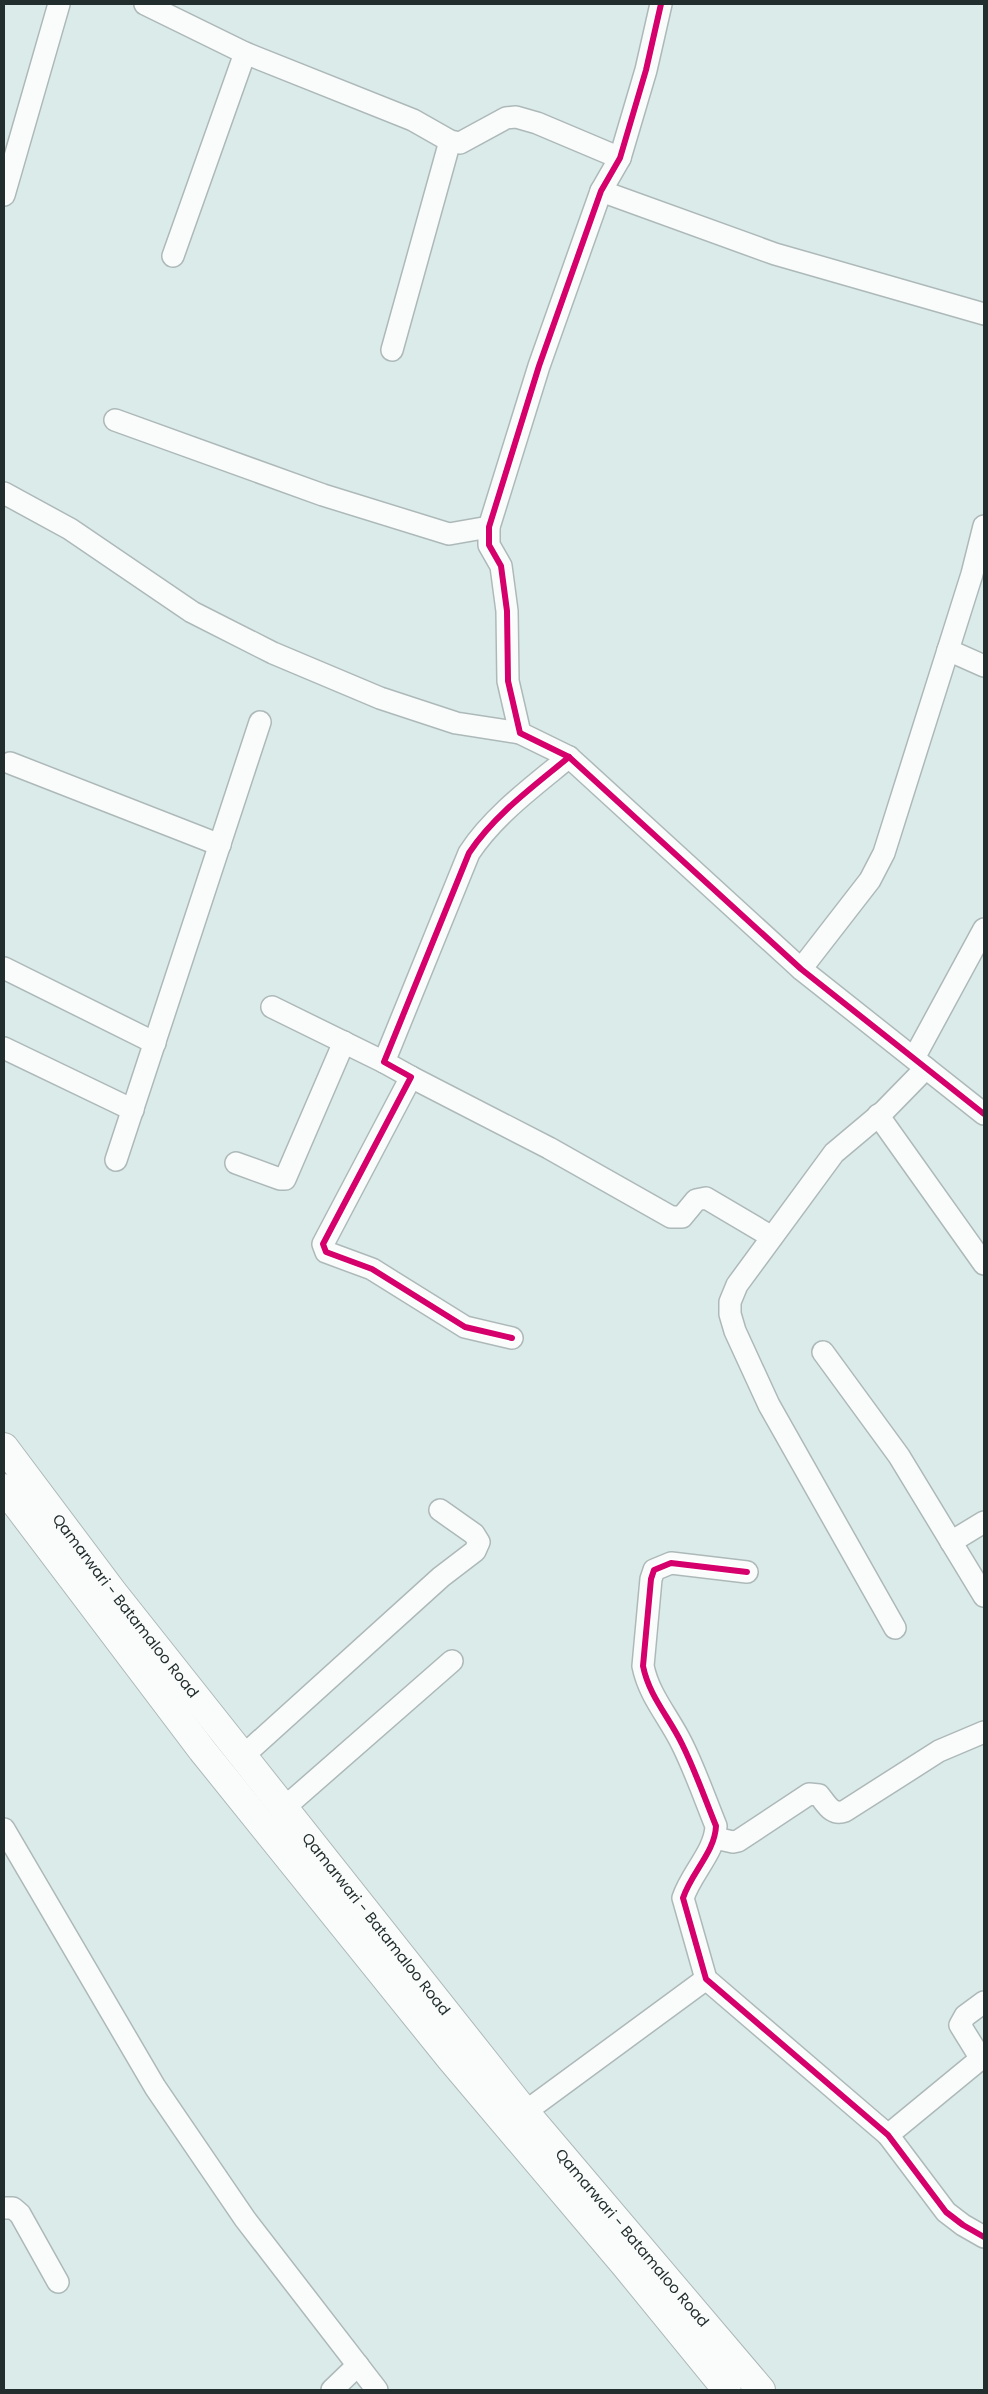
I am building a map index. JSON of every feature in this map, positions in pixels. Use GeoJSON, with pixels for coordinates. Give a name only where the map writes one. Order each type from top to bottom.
{"type":"FeatureCollection","features":[{"type":"Feature","properties":{"kind":"main road","name":"Qamarwari - Batamaloo Road"},"geometry":{"type":"LineString","coordinates":[[4,1447],[112,1591],[525,2112],[761,2390]]}},
{"type":"Feature","properties":{"kind":"main road","name":"Qamarwari - Batamaloo Road"},"geometry":{"type":"LineString","coordinates":[[4,1488],[202,1750],[450,2058],[625,2265],[727,2390]]}},
{"type":"Feature","properties":{"kind":"street"},"geometry":{"type":"LineString","coordinates":[[4,195],[59,4]]}},
{"type":"Feature","properties":{"kind":"street"},"geometry":{"type":"LineString","coordinates":[[145,4],[245,53],[413,120],[450,141],[460,142],[506,118],[516,117],[537,123],[620,158]]}},
{"type":"Feature","properties":{"kind":"street"},"geometry":{"type":"LineString","coordinates":[[520,733],[508,681],[507,611],[501,566],[490,545],[489,527],[540,366],[601,191],[620,158],[662,4]]}},
{"type":"Feature","properties":{"kind":"street"},"geometry":{"type":"LineString","coordinates":[[173,256],[245,53]]}},
{"type":"Feature","properties":{"kind":"street"},"geometry":{"type":"LineString","coordinates":[[392,350],[450,141]]}},
{"type":"Feature","properties":{"kind":"street"},"geometry":{"type":"LineString","coordinates":[[601,191],[775,254],[984,314]]}},
{"type":"Feature","properties":{"kind":"street"},"geometry":{"type":"LineString","coordinates":[[115,420],[324,494],[449,534],[489,527]]}},
{"type":"Feature","properties":{"kind":"street"},"geometry":{"type":"LineString","coordinates":[[4,493],[70,529],[192,612],[272,653],[380,698],[456,723],[520,733],[569,757],[801,969],[984,1114]]}},
{"type":"Feature","properties":{"kind":"street"},"geometry":{"type":"LineString","coordinates":[[801,969],[870,880],[884,853],[972,574],[984,526]]}},
{"type":"Feature","properties":{"kind":"street"},"geometry":{"type":"LineString","coordinates":[[948,650],[984,666]]}},
{"type":"Feature","properties":{"kind":"street"},"geometry":{"type":"LineString","coordinates":[[116,1160],[260,722]]}},
{"type":"Feature","properties":{"kind":"street"},"geometry":{"type":"LineString","coordinates":[[384,1062],[469,854],[478,839],[505,811],[569,757]]}},
{"type":"Feature","properties":{"kind":"street"},"geometry":{"type":"LineString","coordinates":[[10,762],[220,845]]}},
{"type":"Feature","properties":{"kind":"street"},"geometry":{"type":"LineString","coordinates":[[895,1628],[770,1405],[735,1331],[730,1314],[730,1302],[737,1285],[834,1153],[878,1115],[920,1063],[984,929]]}},
{"type":"Feature","properties":{"kind":"street"},"geometry":{"type":"LineString","coordinates":[[4,968],[154,1043]]}},
{"type":"Feature","properties":{"kind":"street"},"geometry":{"type":"LineString","coordinates":[[272,1008],[384,1062],[549,1148],[671,1217],[682,1217],[696,1200],[706,1198],[772,1237]]}},
{"type":"Feature","properties":{"kind":"street"},"geometry":{"type":"LineString","coordinates":[[236,1163],[280,1179],[285,1179],[344,1042]]}},
{"type":"Feature","properties":{"kind":"street"},"geometry":{"type":"LineString","coordinates":[[4,1048],[132,1110]]}},
{"type":"Feature","properties":{"kind":"street"},"geometry":{"type":"LineString","coordinates":[[411,1077],[326,1236],[324,1249],[333,1255],[372,1269],[465,1327],[512,1338]]}},
{"type":"Feature","properties":{"kind":"street"},"geometry":{"type":"LineString","coordinates":[[878,1115],[984,1264]]}},
{"type":"Feature","properties":{"kind":"street"},"geometry":{"type":"LineString","coordinates":[[823,1352],[899,1456],[984,1596]]}},
{"type":"Feature","properties":{"kind":"street"},"geometry":{"type":"LineString","coordinates":[[243,1756],[441,1577],[475,1551],[479,1542],[474,1534],[440,1510]]}},
{"type":"Feature","properties":{"kind":"street"},"geometry":{"type":"LineString","coordinates":[[951,1542],[984,1522]]}},
{"type":"Feature","properties":{"kind":"street"},"geometry":{"type":"LineString","coordinates":[[747,1572],[671,1563],[654,1570],[651,1579],[643,1666],[645,1678],[651,1692],[682,1743],[716,1826],[715,1838],[686,1888],[684,1898],[706,1980],[888,2135],[946,2212],[963,2225],[984,2237]]}},
{"type":"Feature","properties":{"kind":"street"},"geometry":{"type":"LineString","coordinates":[[284,1808],[452,1661]]}},
{"type":"Feature","properties":{"kind":"street"},"geometry":{"type":"LineString","coordinates":[[715,1838],[733,1842],[738,1840],[757,1830],[804,1796],[812,1794],[819,1796],[832,1811],[838,1813],[845,1811],[939,1751],[984,1732]]}},
{"type":"Feature","properties":{"kind":"street"},"geometry":{"type":"LineString","coordinates":[[4,1829],[155,2087],[245,2219],[377,2390]]}},
{"type":"Feature","properties":{"kind":"street"},"geometry":{"type":"LineString","coordinates":[[525,2112],[706,1980]]}},
{"type":"Feature","properties":{"kind":"street"},"geometry":{"type":"LineString","coordinates":[[888,2135],[982,2058],[960,2025],[965,2016],[984,2002]]}},
{"type":"Feature","properties":{"kind":"street"},"geometry":{"type":"LineString","coordinates":[[4,2208],[13,2208],[20,2214],[58,2282]]}},
{"type":"Feature","properties":{"kind":"street"},"geometry":{"type":"LineString","coordinates":[[332,2390],[358,2365]]}},
{"type":"Feature","properties":{"kind":"cycle path"},"geometry":{"type":"LineString","coordinates":[[661,4],[646,70],[620,158],[601,191],[539,366],[489,527],[489,545],[501,566],[507,611],[508,681],[520,733],[569,757],[801,969],[984,1114]]}},
{"type":"Feature","properties":{"kind":"cycle path"},"geometry":{"type":"LineString","coordinates":[[512,1338],[465,1327],[372,1269],[326,1252],[323,1244],[411,1077],[384,1062],[469,853],[502,814],[569,757]]}},
{"type":"Feature","properties":{"kind":"cycle path"},"geometry":{"type":"LineString","coordinates":[[747,1572],[671,1563],[654,1570],[651,1579],[643,1666],[650,1687],[687,1754],[716,1826],[712,1845],[691,1880],[683,1898],[706,1979],[888,2135],[946,2212],[963,2225],[984,2237]]}}]}
